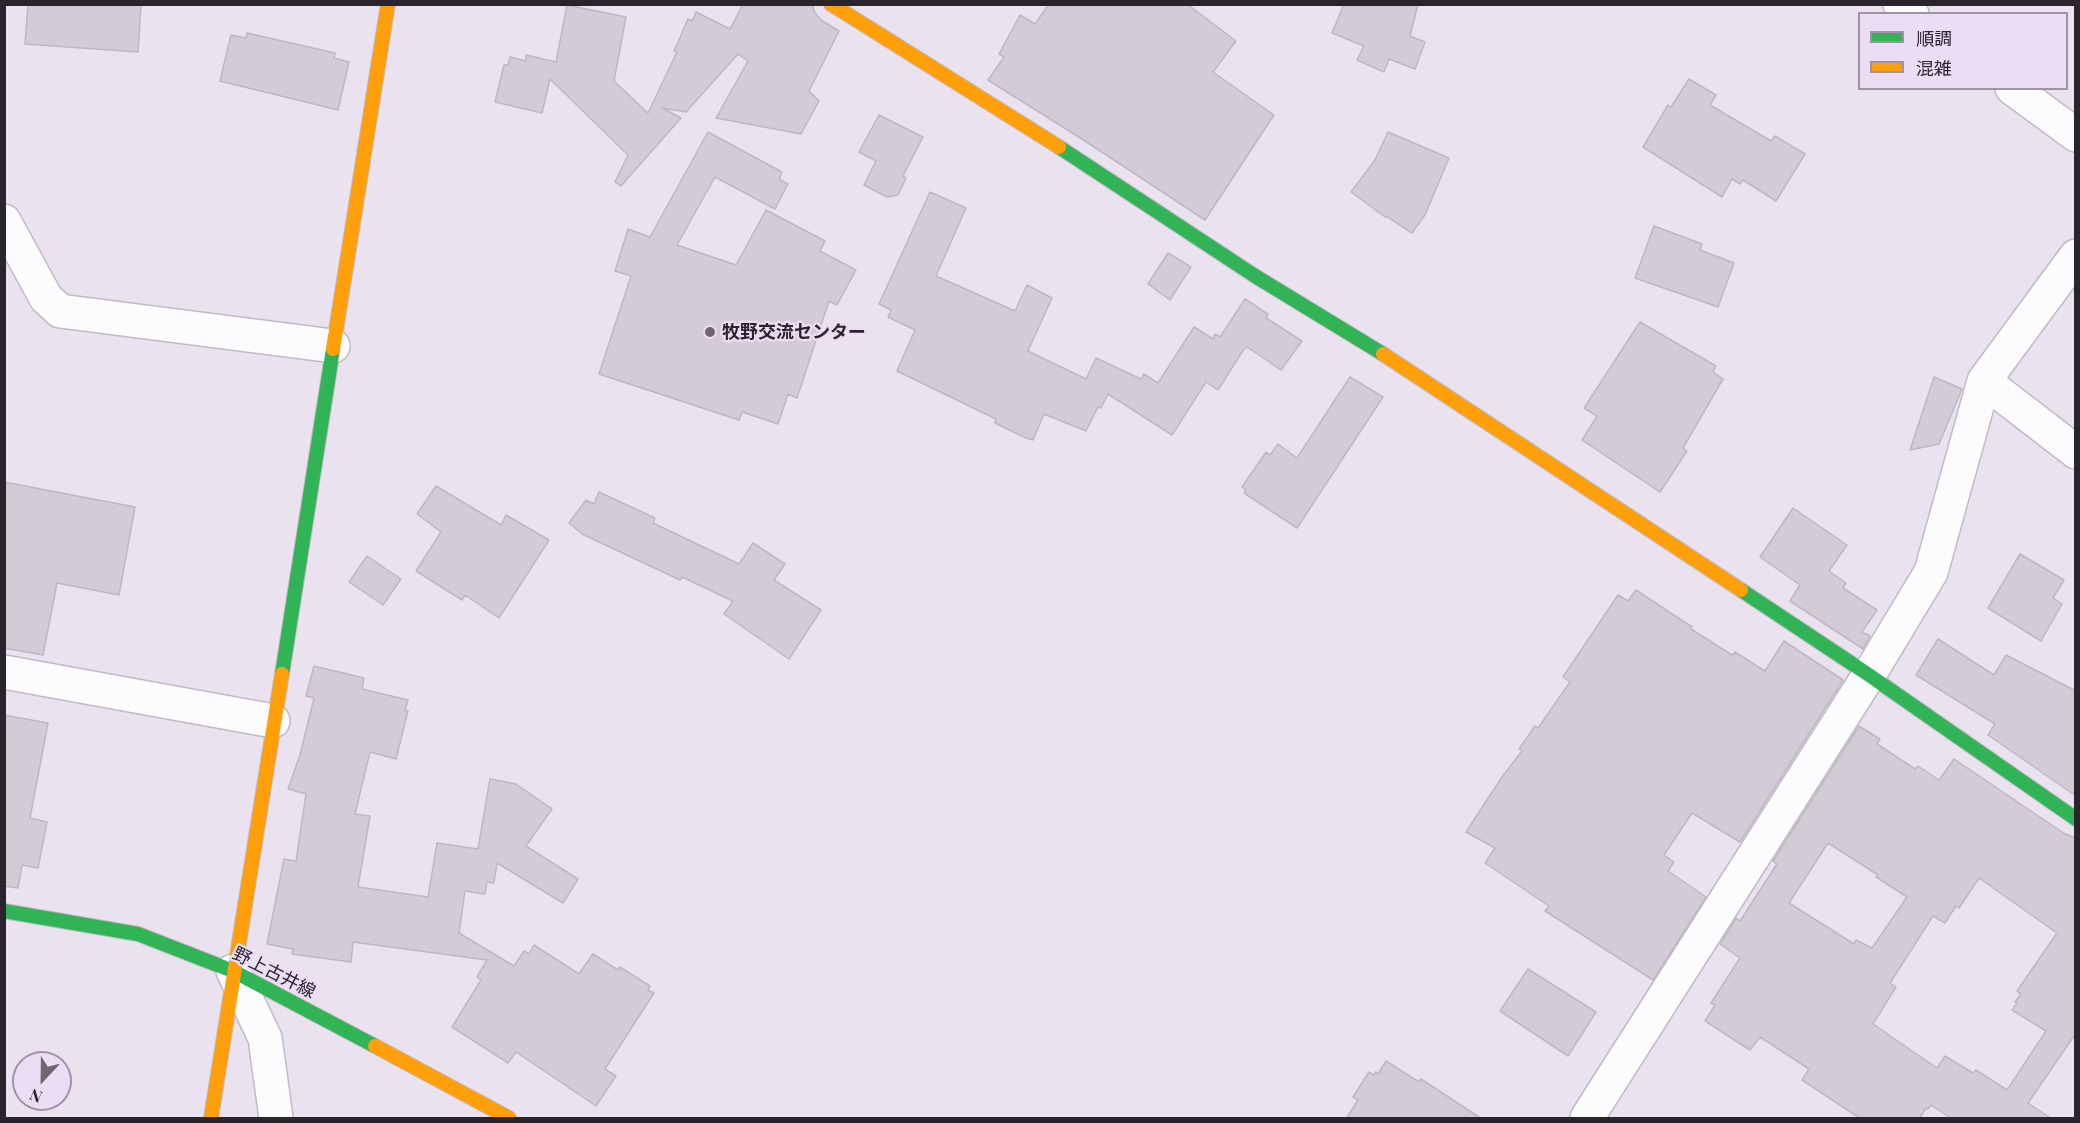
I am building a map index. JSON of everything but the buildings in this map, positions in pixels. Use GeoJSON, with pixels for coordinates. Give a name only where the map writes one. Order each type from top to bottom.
{"type":"FeatureCollection","features":[{"type":"Feature","properties":{"kind":"street"},"geometry":{"type":"LineString","coordinates":[[211,1119],[388,4]]}},
{"type":"Feature","properties":{"kind":"street"},"geometry":{"type":"LineString","coordinates":[[831,4],[1075,157],[1255,276],[1384,355],[1869,675],[2076,819]]}},
{"type":"Feature","properties":{"kind":"street"},"geometry":{"type":"LineString","coordinates":[[2015,90],[2076,135]]}},
{"type":"Feature","properties":{"kind":"street"},"geometry":{"type":"LineString","coordinates":[[4,221],[46,298],[60,311],[333,345]]}},
{"type":"Feature","properties":{"kind":"street"},"geometry":{"type":"LineString","coordinates":[[1587,1119],[1869,675],[1931,572],[1984,381],[2076,256]]}},
{"type":"Feature","properties":{"kind":"street"},"geometry":{"type":"LineString","coordinates":[[1984,381],[2076,452]]}},
{"type":"Feature","properties":{"kind":"street"},"geometry":{"type":"LineString","coordinates":[[4,672],[273,721]]}},
{"type":"Feature","properties":{"kind":"street","name":"野上古井線"},"geometry":{"type":"LineString","coordinates":[[4,911],[138,934],[233,971],[489,1106],[509,1119]]}},
{"type":"Feature","properties":{"kind":"street"},"geometry":{"type":"LineString","coordinates":[[233,971],[265,1038],[276,1119]]}},
{"type":"Feature","properties":{"kind":"traffic: fast"},"geometry":{"type":"LineString","coordinates":[[1059,147],[1255,276],[1383,354]]}},
{"type":"Feature","properties":{"kind":"traffic: fast"},"geometry":{"type":"LineString","coordinates":[[282,674],[333,349]]}},
{"type":"Feature","properties":{"kind":"traffic: fast"},"geometry":{"type":"LineString","coordinates":[[1741,590],[1869,675],[2076,819]]}},
{"type":"Feature","properties":{"kind":"traffic: fast"},"geometry":{"type":"LineString","coordinates":[[4,911],[138,934],[233,971],[375,1046]]}},
{"type":"Feature","properties":{"kind":"traffic: slow"},"geometry":{"type":"LineString","coordinates":[[333,349],[388,4]]}},
{"type":"Feature","properties":{"kind":"traffic: slow"},"geometry":{"type":"LineString","coordinates":[[831,4],[1059,147]]}},
{"type":"Feature","properties":{"kind":"traffic: slow"},"geometry":{"type":"LineString","coordinates":[[1383,354],[1741,590]]}},
{"type":"Feature","properties":{"kind":"traffic: slow"},"geometry":{"type":"LineString","coordinates":[[211,1118],[282,674]]}},
{"type":"Feature","properties":{"kind":"traffic: slow"},"geometry":{"type":"LineString","coordinates":[[375,1046],[509,1118]]}},
{"type":"Feature","properties":{"kind":"place","name":"牧野交流センター"},"geometry":{"type":"Point","coordinates":[710,332]}}]}
